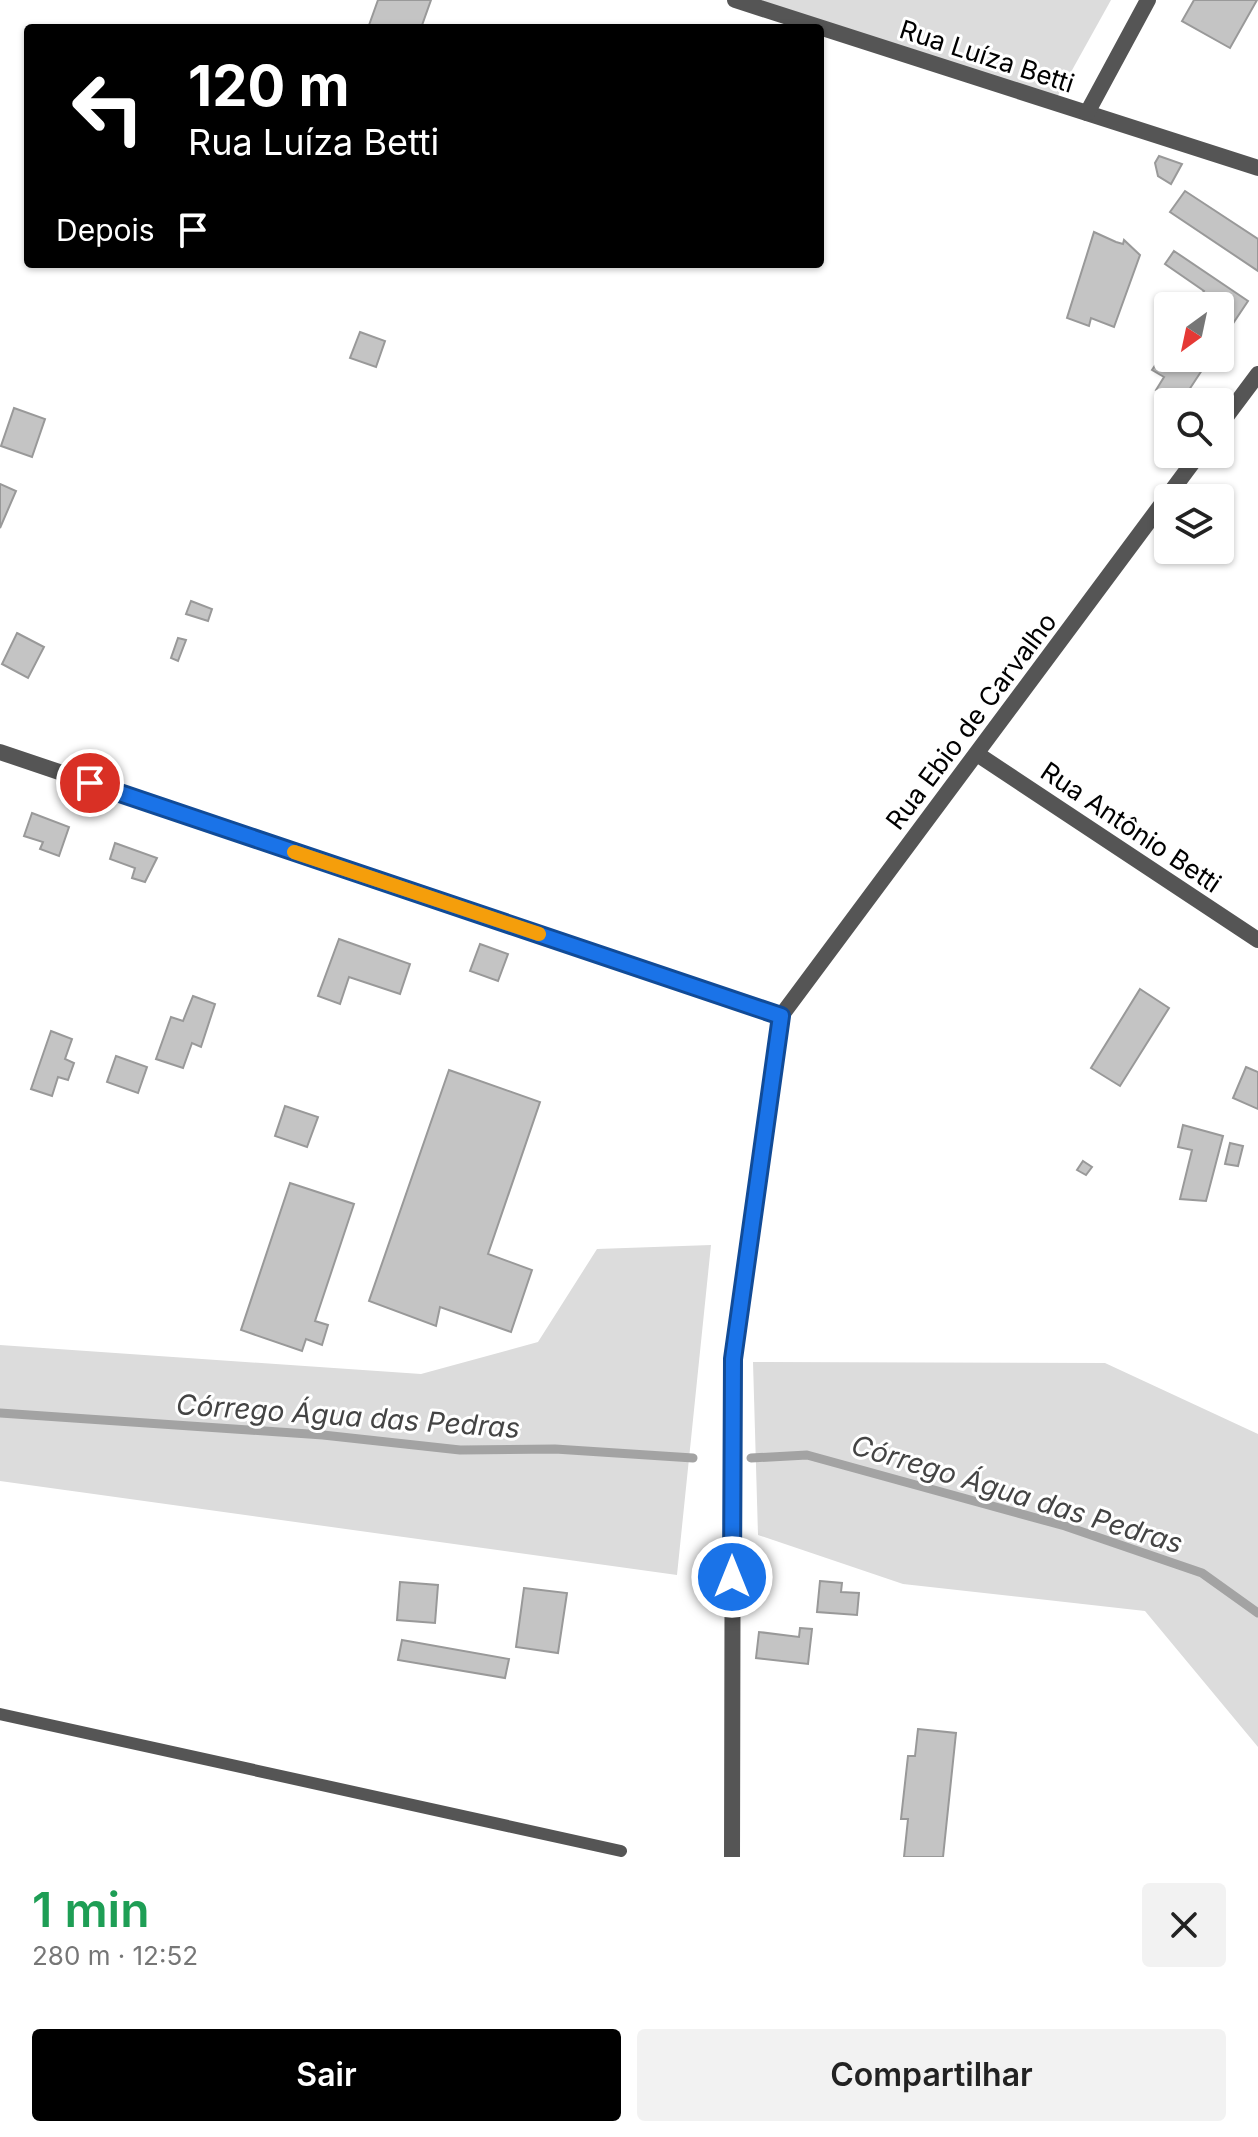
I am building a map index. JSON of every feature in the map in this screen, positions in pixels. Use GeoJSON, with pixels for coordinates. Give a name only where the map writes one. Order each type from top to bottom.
{"type":"FeatureCollection","features":[{"type":"Feature","properties":{"kind":"street","name":"Rua Luíza Betti"},"geometry":{"type":"LineString","coordinates":[[735,0],[810,24]]}},
{"type":"Feature","properties":{"kind":"street"},"geometry":{"type":"LineString","coordinates":[[1148,0],[1087,113],[1258,168]]}},
{"type":"Feature","properties":{"kind":"street","name":"Rua Luíza Betti"},"geometry":{"type":"LineString","coordinates":[[824,29],[1087,113]]}},
{"type":"Feature","properties":{"kind":"street"},"geometry":{"type":"LineString","coordinates":[[1234,406],[1258,374]]}},
{"type":"Feature","properties":{"kind":"street","name":"Rua Ebio de Carvalho"},"geometry":{"type":"LineString","coordinates":[[781,1016],[1189,468]]}},
{"type":"Feature","properties":{"kind":"street"},"geometry":{"type":"LineString","coordinates":[[0,752],[781,1016],[733,1359],[732,1857]]}},
{"type":"Feature","properties":{"kind":"street","name":"Rua Antônio Betti"},"geometry":{"type":"LineString","coordinates":[[977,754],[1258,940]]}},
{"type":"Feature","properties":{"kind":"lane"},"geometry":{"type":"LineString","coordinates":[[0,1714],[621,1851]]}},
{"type":"Feature","properties":{"kind":"shaded area"},"geometry":{"type":"Polygon","coordinates":[[[748,0],[1111,0],[1056,99],[748,0]]]}},
{"type":"Feature","properties":{"kind":"shaded area"},"geometry":{"type":"Polygon","coordinates":[[[711,1245],[677,1575],[0,1481],[0,1345],[421,1374],[538,1342],[597,1249],[711,1245]]]}},
{"type":"Feature","properties":{"kind":"shaded area"},"geometry":{"type":"Polygon","coordinates":[[[753,1362],[1105,1363],[1258,1434],[1258,1747],[1145,1611],[903,1584],[758,1535],[753,1362]]]}},
{"type":"Feature","properties":{"kind":"building"},"geometry":{"type":"Polygon","coordinates":[[[378,0],[431,0],[422,24],[369,24],[378,0]]]}},
{"type":"Feature","properties":{"kind":"building"},"geometry":{"type":"Polygon","coordinates":[[[1194,0],[1257,0],[1230,48],[1182,21],[1194,0]]]}},
{"type":"Feature","properties":{"kind":"building"},"geometry":{"type":"Polygon","coordinates":[[[1159,156],[1182,164],[1171,184],[1158,176],[1155,163],[1159,156]]]}},
{"type":"Feature","properties":{"kind":"building"},"geometry":{"type":"Polygon","coordinates":[[[1185,191],[1258,239],[1258,271],[1170,212],[1185,191]]]}},
{"type":"Feature","properties":{"kind":"building"},"geometry":{"type":"Polygon","coordinates":[[[1094,232],[1123,244],[1124,240],[1140,255],[1114,327],[1091,318],[1089,326],[1067,318],[1094,232]]]}},
{"type":"Feature","properties":{"kind":"building"},"geometry":{"type":"Polygon","coordinates":[[[1174,251],[1248,301],[1234,322],[1234,292],[1203,292],[1165,264],[1174,251]]]}},
{"type":"Feature","properties":{"kind":"building"},"geometry":{"type":"Polygon","coordinates":[[[360,332],[385,341],[376,367],[350,358],[360,332]]]}},
{"type":"Feature","properties":{"kind":"building"},"geometry":{"type":"Polygon","coordinates":[[[1155,372],[1201,372],[1190,388],[1157,388],[1164,377],[1155,372]]]}},
{"type":"Feature","properties":{"kind":"building"},"geometry":{"type":"Polygon","coordinates":[[[14,408],[45,419],[32,457],[1,446],[14,408]]]}},
{"type":"Feature","properties":{"kind":"building"},"geometry":{"type":"Polygon","coordinates":[[[0,484],[16,491],[0,528],[0,484]]]}},
{"type":"Feature","properties":{"kind":"building"},"geometry":{"type":"Polygon","coordinates":[[[191,601],[212,609],[208,621],[186,614],[191,601]]]}},
{"type":"Feature","properties":{"kind":"building"},"geometry":{"type":"Polygon","coordinates":[[[17,633],[44,647],[28,678],[2,664],[17,633]]]}},
{"type":"Feature","properties":{"kind":"building"},"geometry":{"type":"Polygon","coordinates":[[[178,638],[186,640],[178,661],[171,658],[178,638]]]}},
{"type":"Feature","properties":{"kind":"building"},"geometry":{"type":"Polygon","coordinates":[[[32,813],[69,827],[59,856],[40,849],[43,842],[24,836],[32,813]]]}},
{"type":"Feature","properties":{"kind":"building"},"geometry":{"type":"Polygon","coordinates":[[[115,843],[157,858],[145,882],[132,878],[135,868],[110,859],[115,843]]]}},
{"type":"Feature","properties":{"kind":"building"},"geometry":{"type":"Polygon","coordinates":[[[339,939],[410,964],[400,994],[349,977],[340,1004],[318,996],[339,939]]]}},
{"type":"Feature","properties":{"kind":"building"},"geometry":{"type":"Polygon","coordinates":[[[480,944],[508,954],[498,981],[470,971],[480,944]]]}},
{"type":"Feature","properties":{"kind":"building"},"geometry":{"type":"Polygon","coordinates":[[[1140,989],[1169,1008],[1120,1086],[1091,1068],[1140,989]]]}},
{"type":"Feature","properties":{"kind":"building"},"geometry":{"type":"Polygon","coordinates":[[[193,996],[215,1004],[201,1047],[192,1043],[183,1068],[156,1059],[171,1017],[183,1021],[193,996]]]}},
{"type":"Feature","properties":{"kind":"building"},"geometry":{"type":"Polygon","coordinates":[[[51,1031],[72,1039],[65,1059],[74,1063],[68,1080],[58,1077],[52,1096],[31,1089],[51,1031]]]}},
{"type":"Feature","properties":{"kind":"building"},"geometry":{"type":"Polygon","coordinates":[[[116,1056],[147,1067],[138,1093],[107,1082],[116,1056]]]}},
{"type":"Feature","properties":{"kind":"building"},"geometry":{"type":"Polygon","coordinates":[[[1246,1067],[1258,1072],[1258,1109],[1233,1098],[1246,1067]]]}},
{"type":"Feature","properties":{"kind":"building"},"geometry":{"type":"Polygon","coordinates":[[[449,1070],[540,1102],[488,1254],[532,1270],[511,1332],[440,1307],[436,1326],[369,1301],[449,1070]]]}},
{"type":"Feature","properties":{"kind":"building"},"geometry":{"type":"Polygon","coordinates":[[[285,1106],[318,1117],[307,1147],[275,1136],[285,1106]]]}},
{"type":"Feature","properties":{"kind":"building"},"geometry":{"type":"Polygon","coordinates":[[[1183,1125],[1223,1136],[1206,1201],[1180,1199],[1192,1150],[1178,1147],[1183,1125]]]}},
{"type":"Feature","properties":{"kind":"building"},"geometry":{"type":"Polygon","coordinates":[[[1230,1143],[1243,1146],[1238,1166],[1225,1164],[1230,1143]]]}},
{"type":"Feature","properties":{"kind":"building"},"geometry":{"type":"Polygon","coordinates":[[[1083,1161],[1092,1167],[1086,1175],[1077,1170],[1083,1161]]]}},
{"type":"Feature","properties":{"kind":"building"},"geometry":{"type":"Polygon","coordinates":[[[290,1183],[354,1204],[315,1321],[328,1325],[322,1345],[306,1339],[302,1351],[241,1330],[290,1183]]]}},
{"type":"Feature","properties":{"kind":"building"},"geometry":{"type":"Polygon","coordinates":[[[820,1581],[842,1583],[841,1592],[859,1593],[857,1615],[817,1612],[820,1581]]]}},
{"type":"Feature","properties":{"kind":"building"},"geometry":{"type":"Polygon","coordinates":[[[400,1582],[438,1585],[435,1623],[397,1620],[400,1582]]]}},
{"type":"Feature","properties":{"kind":"building"},"geometry":{"type":"Polygon","coordinates":[[[524,1588],[567,1593],[558,1653],[516,1647],[524,1588]]]}},
{"type":"Feature","properties":{"kind":"building"},"geometry":{"type":"Polygon","coordinates":[[[800,1628],[812,1629],[808,1664],[756,1658],[759,1632],[799,1637],[800,1628]]]}},
{"type":"Feature","properties":{"kind":"building"},"geometry":{"type":"Polygon","coordinates":[[[402,1640],[509,1659],[505,1678],[398,1660],[402,1640]]]}},
{"type":"Feature","properties":{"kind":"building"},"geometry":{"type":"Polygon","coordinates":[[[918,1729],[956,1733],[943,1857],[904,1857],[908,1819],[901,1819],[908,1756],[915,1756],[918,1729]]]}},
{"type":"Feature","properties":{"kind":"waterway","name":"Córrego Água das Pedras"},"geometry":{"type":"LineString","coordinates":[[0,1413],[323,1435],[460,1450],[555,1449],[693,1458]]}},
{"type":"Feature","properties":{"kind":"waterway","name":"Córrego Água das Pedras"},"geometry":{"type":"LineString","coordinates":[[751,1458],[807,1455],[1065,1526],[1202,1573],[1258,1613]]}},
{"type":"Feature","properties":{"kind":"slow traffic"},"geometry":{"type":"LineString","coordinates":[[294,852],[539,934]]}},
{"type":"Feature","properties":{"kind":"route"},"geometry":{"type":"LineString","coordinates":[[90,783],[781,1016],[733,1359],[732,1577]]}}]}
